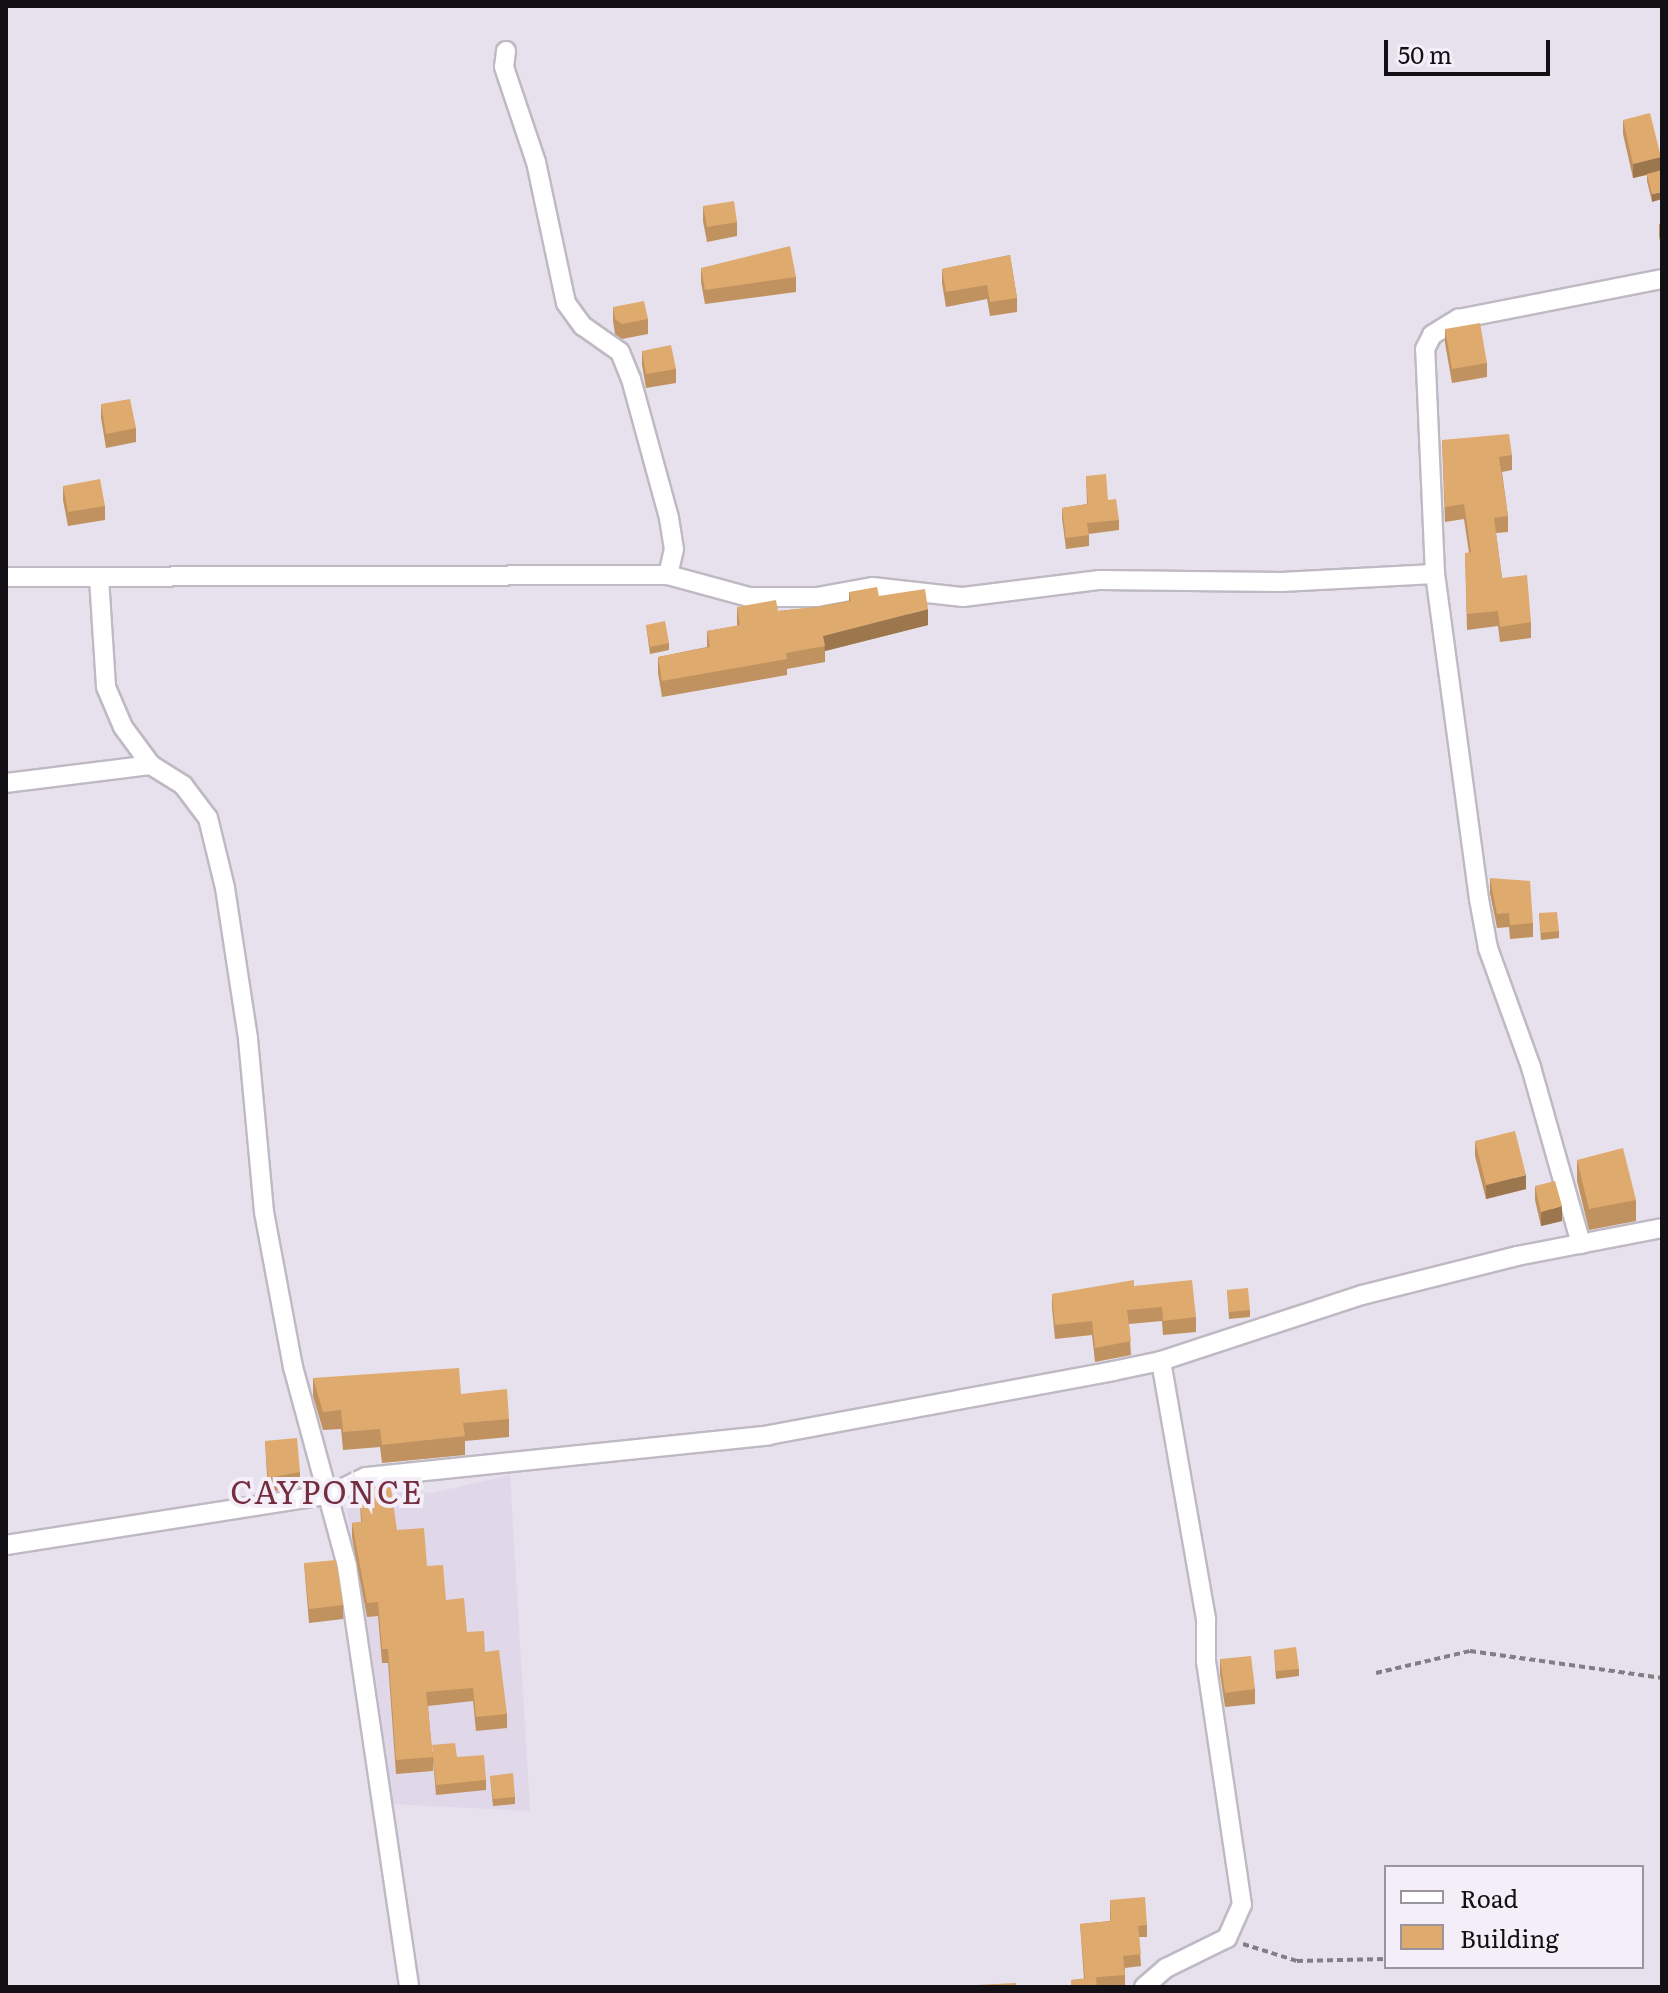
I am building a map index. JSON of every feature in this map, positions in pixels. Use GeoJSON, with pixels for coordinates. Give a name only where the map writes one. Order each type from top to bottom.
{"type":"FeatureCollection","features":[{"type":"Feature","properties":{"kind":"street"},"geometry":{"type":"LineString","coordinates":[[506,51],[504,67],[536,162],[566,303],[583,326],[620,352],[631,379],[669,518],[674,549],[668,575]]}},
{"type":"Feature","properties":{"kind":"street"},"geometry":{"type":"LineString","coordinates":[[1581,1244],[1531,1067],[1488,948],[1446,689],[1435,574],[1425,349],[1432,335],[1458,319],[1494,308],[1662,279]]}},
{"type":"Feature","properties":{"kind":"street"},"geometry":{"type":"LineString","coordinates":[[6,577],[99,578],[184,573],[668,575],[749,597],[817,597],[872,587],[963,597],[1100,580],[1281,582],[1435,574]]}},
{"type":"Feature","properties":{"kind":"street"},"geometry":{"type":"LineString","coordinates":[[99,578],[106,687],[123,727],[151,765],[183,785],[208,818],[248,1039],[264,1212],[293,1367],[331,1494],[347,1566],[409,1987]]}},
{"type":"Feature","properties":{"kind":"street"},"geometry":{"type":"LineString","coordinates":[[6,783],[151,765]]}},
{"type":"Feature","properties":{"kind":"street"},"geometry":{"type":"LineString","coordinates":[[6,1545],[331,1494],[366,1477],[769,1435],[1161,1361],[1362,1295],[1662,1228]]}},
{"type":"Feature","properties":{"kind":"street"},"geometry":{"type":"LineString","coordinates":[[1144,1987],[1166,1968],[1227,1938],[1242,1905],[1206,1661],[1206,1619],[1161,1361]]}},
{"type":"Feature","properties":{"kind":"path"},"geometry":{"type":"LineString","coordinates":[[1376,1673],[1470,1651],[1662,1678]]}},
{"type":"Feature","properties":{"kind":"path"},"geometry":{"type":"LineString","coordinates":[[1227,1938],[1297,1961],[1384,1959]]}},
{"type":"Feature","properties":{"kind":"shaded area"},"geometry":{"type":"Polygon","coordinates":[[[510,1475],[530,1811],[390,1804],[345,1495],[395,1490],[432,1493],[510,1475]]]}},
{"type":"Feature","properties":{"kind":"building"},"geometry":{"type":"Polygon","coordinates":[[[1650,113],[1661,157],[1633,164],[1623,120],[1650,113]]]}},
{"type":"Feature","properties":{"kind":"building"},"geometry":{"type":"Polygon","coordinates":[[[1662,170],[1662,192],[1652,194],[1647,174],[1662,170]]]}},
{"type":"Feature","properties":{"kind":"building"},"geometry":{"type":"Polygon","coordinates":[[[734,201],[737,222],[707,227],[703,206],[734,201]]]}},
{"type":"Feature","properties":{"kind":"building"},"geometry":{"type":"Polygon","coordinates":[[[790,246],[796,277],[705,290],[701,268],[790,246]]]}},
{"type":"Feature","properties":{"kind":"building"},"geometry":{"type":"Polygon","coordinates":[[[1010,255],[1017,298],[990,302],[987,285],[946,292],[942,269],[1010,255]]]}},
{"type":"Feature","properties":{"kind":"building"},"geometry":{"type":"Polygon","coordinates":[[[644,301],[648,319],[622,324],[615,319],[613,307],[644,301]]]}},
{"type":"Feature","properties":{"kind":"building"},"geometry":{"type":"Polygon","coordinates":[[[1480,323],[1487,363],[1452,369],[1445,329],[1480,323]]]}},
{"type":"Feature","properties":{"kind":"building"},"geometry":{"type":"Polygon","coordinates":[[[671,345],[676,369],[646,374],[642,351],[671,345]]]}},
{"type":"Feature","properties":{"kind":"building"},"geometry":{"type":"Polygon","coordinates":[[[130,399],[136,428],[106,434],[101,404],[130,399]]]}},
{"type":"Feature","properties":{"kind":"building"},"geometry":{"type":"Polygon","coordinates":[[[1509,434],[1512,455],[1499,457],[1508,516],[1494,518],[1502,578],[1527,575],[1531,622],[1500,627],[1498,611],[1467,614],[1465,553],[1471,552],[1464,504],[1445,507],[1442,440],[1509,434]]]}},
{"type":"Feature","properties":{"kind":"building"},"geometry":{"type":"Polygon","coordinates":[[[1106,474],[1108,500],[1116,499],[1119,520],[1087,523],[1089,535],[1066,538],[1062,508],[1088,504],[1086,476],[1106,474]]]}},
{"type":"Feature","properties":{"kind":"building"},"geometry":{"type":"Polygon","coordinates":[[[100,479],[105,506],[68,512],[63,486],[100,479]]]}},
{"type":"Feature","properties":{"kind":"building"},"geometry":{"type":"Polygon","coordinates":[[[877,587],[879,596],[925,589],[928,609],[823,636],[825,646],[786,653],[787,659],[662,681],[658,657],[710,647],[707,631],[740,625],[737,607],[776,600],[778,611],[818,607],[851,601],[849,592],[877,587]]]}},
{"type":"Feature","properties":{"kind":"building"},"geometry":{"type":"Polygon","coordinates":[[[665,621],[669,643],[650,647],[646,625],[665,621]]]}},
{"type":"Feature","properties":{"kind":"building"},"geometry":{"type":"Polygon","coordinates":[[[1490,878],[1530,881],[1533,923],[1510,925],[1509,913],[1497,914],[1490,878]]]}},
{"type":"Feature","properties":{"kind":"building"},"geometry":{"type":"Polygon","coordinates":[[[1557,912],[1559,931],[1541,933],[1539,913],[1557,912]]]}},
{"type":"Feature","properties":{"kind":"building"},"geometry":{"type":"Polygon","coordinates":[[[1515,1131],[1526,1175],[1486,1185],[1475,1141],[1515,1131]]]}},
{"type":"Feature","properties":{"kind":"building"},"geometry":{"type":"Polygon","coordinates":[[[1623,1148],[1636,1200],[1589,1209],[1577,1160],[1623,1148]]]}},
{"type":"Feature","properties":{"kind":"building"},"geometry":{"type":"Polygon","coordinates":[[[1555,1181],[1562,1206],[1541,1212],[1535,1186],[1555,1181]]]}},
{"type":"Feature","properties":{"kind":"building"},"geometry":{"type":"Polygon","coordinates":[[[1134,1280],[1134,1286],[1192,1280],[1196,1317],[1163,1321],[1162,1307],[1127,1310],[1131,1341],[1095,1348],[1092,1321],[1055,1325],[1052,1294],[1134,1280]]]}},
{"type":"Feature","properties":{"kind":"building"},"geometry":{"type":"Polygon","coordinates":[[[1248,1288],[1250,1310],[1229,1312],[1227,1290],[1248,1288]]]}},
{"type":"Feature","properties":{"kind":"building"},"geometry":{"type":"Polygon","coordinates":[[[459,1368],[461,1394],[507,1389],[509,1419],[463,1423],[465,1436],[382,1445],[380,1429],[343,1432],[341,1410],[323,1412],[313,1378],[459,1368]]]}},
{"type":"Feature","properties":{"kind":"building"},"geometry":{"type":"Polygon","coordinates":[[[297,1438],[300,1472],[268,1478],[265,1441],[297,1438]]]}},
{"type":"Feature","properties":{"kind":"building"},"geometry":{"type":"Polygon","coordinates":[[[390,1482],[397,1530],[424,1528],[427,1566],[443,1565],[446,1600],[464,1598],[467,1632],[484,1631],[485,1652],[499,1650],[507,1714],[476,1717],[473,1688],[426,1692],[433,1757],[396,1760],[388,1649],[382,1649],[378,1602],[367,1603],[352,1523],[362,1522],[359,1485],[390,1482]]]}},
{"type":"Feature","properties":{"kind":"building"},"geometry":{"type":"Polygon","coordinates":[[[336,1560],[343,1605],[309,1609],[304,1563],[336,1560]]]}},
{"type":"Feature","properties":{"kind":"building"},"geometry":{"type":"Polygon","coordinates":[[[1296,1647],[1299,1669],[1276,1671],[1274,1650],[1296,1647]]]}},
{"type":"Feature","properties":{"kind":"building"},"geometry":{"type":"Polygon","coordinates":[[[1251,1656],[1255,1689],[1225,1693],[1220,1659],[1251,1656]]]}},
{"type":"Feature","properties":{"kind":"building"},"geometry":{"type":"Polygon","coordinates":[[[455,1743],[457,1757],[484,1755],[486,1780],[436,1785],[432,1745],[455,1743]]]}},
{"type":"Feature","properties":{"kind":"building"},"geometry":{"type":"Polygon","coordinates":[[[513,1773],[515,1797],[493,1799],[490,1776],[513,1773]]]}},
{"type":"Feature","properties":{"kind":"building"},"geometry":{"type":"Polygon","coordinates":[[[1145,1897],[1147,1925],[1138,1926],[1141,1954],[1123,1956],[1125,1975],[1085,1978],[1080,1924],[1111,1921],[1110,1900],[1145,1897]]]}},
{"type":"Feature","properties":{"kind":"building"},"geometry":{"type":"Polygon","coordinates":[[[1096,1977],[1097,1987],[1071,1987],[1071,1980],[1096,1977]]]}},
{"type":"Feature","properties":{"kind":"building"},"geometry":{"type":"Polygon","coordinates":[[[1016,1983],[1016,1987],[937,1987],[1016,1983]]]}},
{"type":"Feature","properties":{"kind":"district","name":"CAYPONCE"},"geometry":{"type":"Point","coordinates":[327,1490]}}]}
